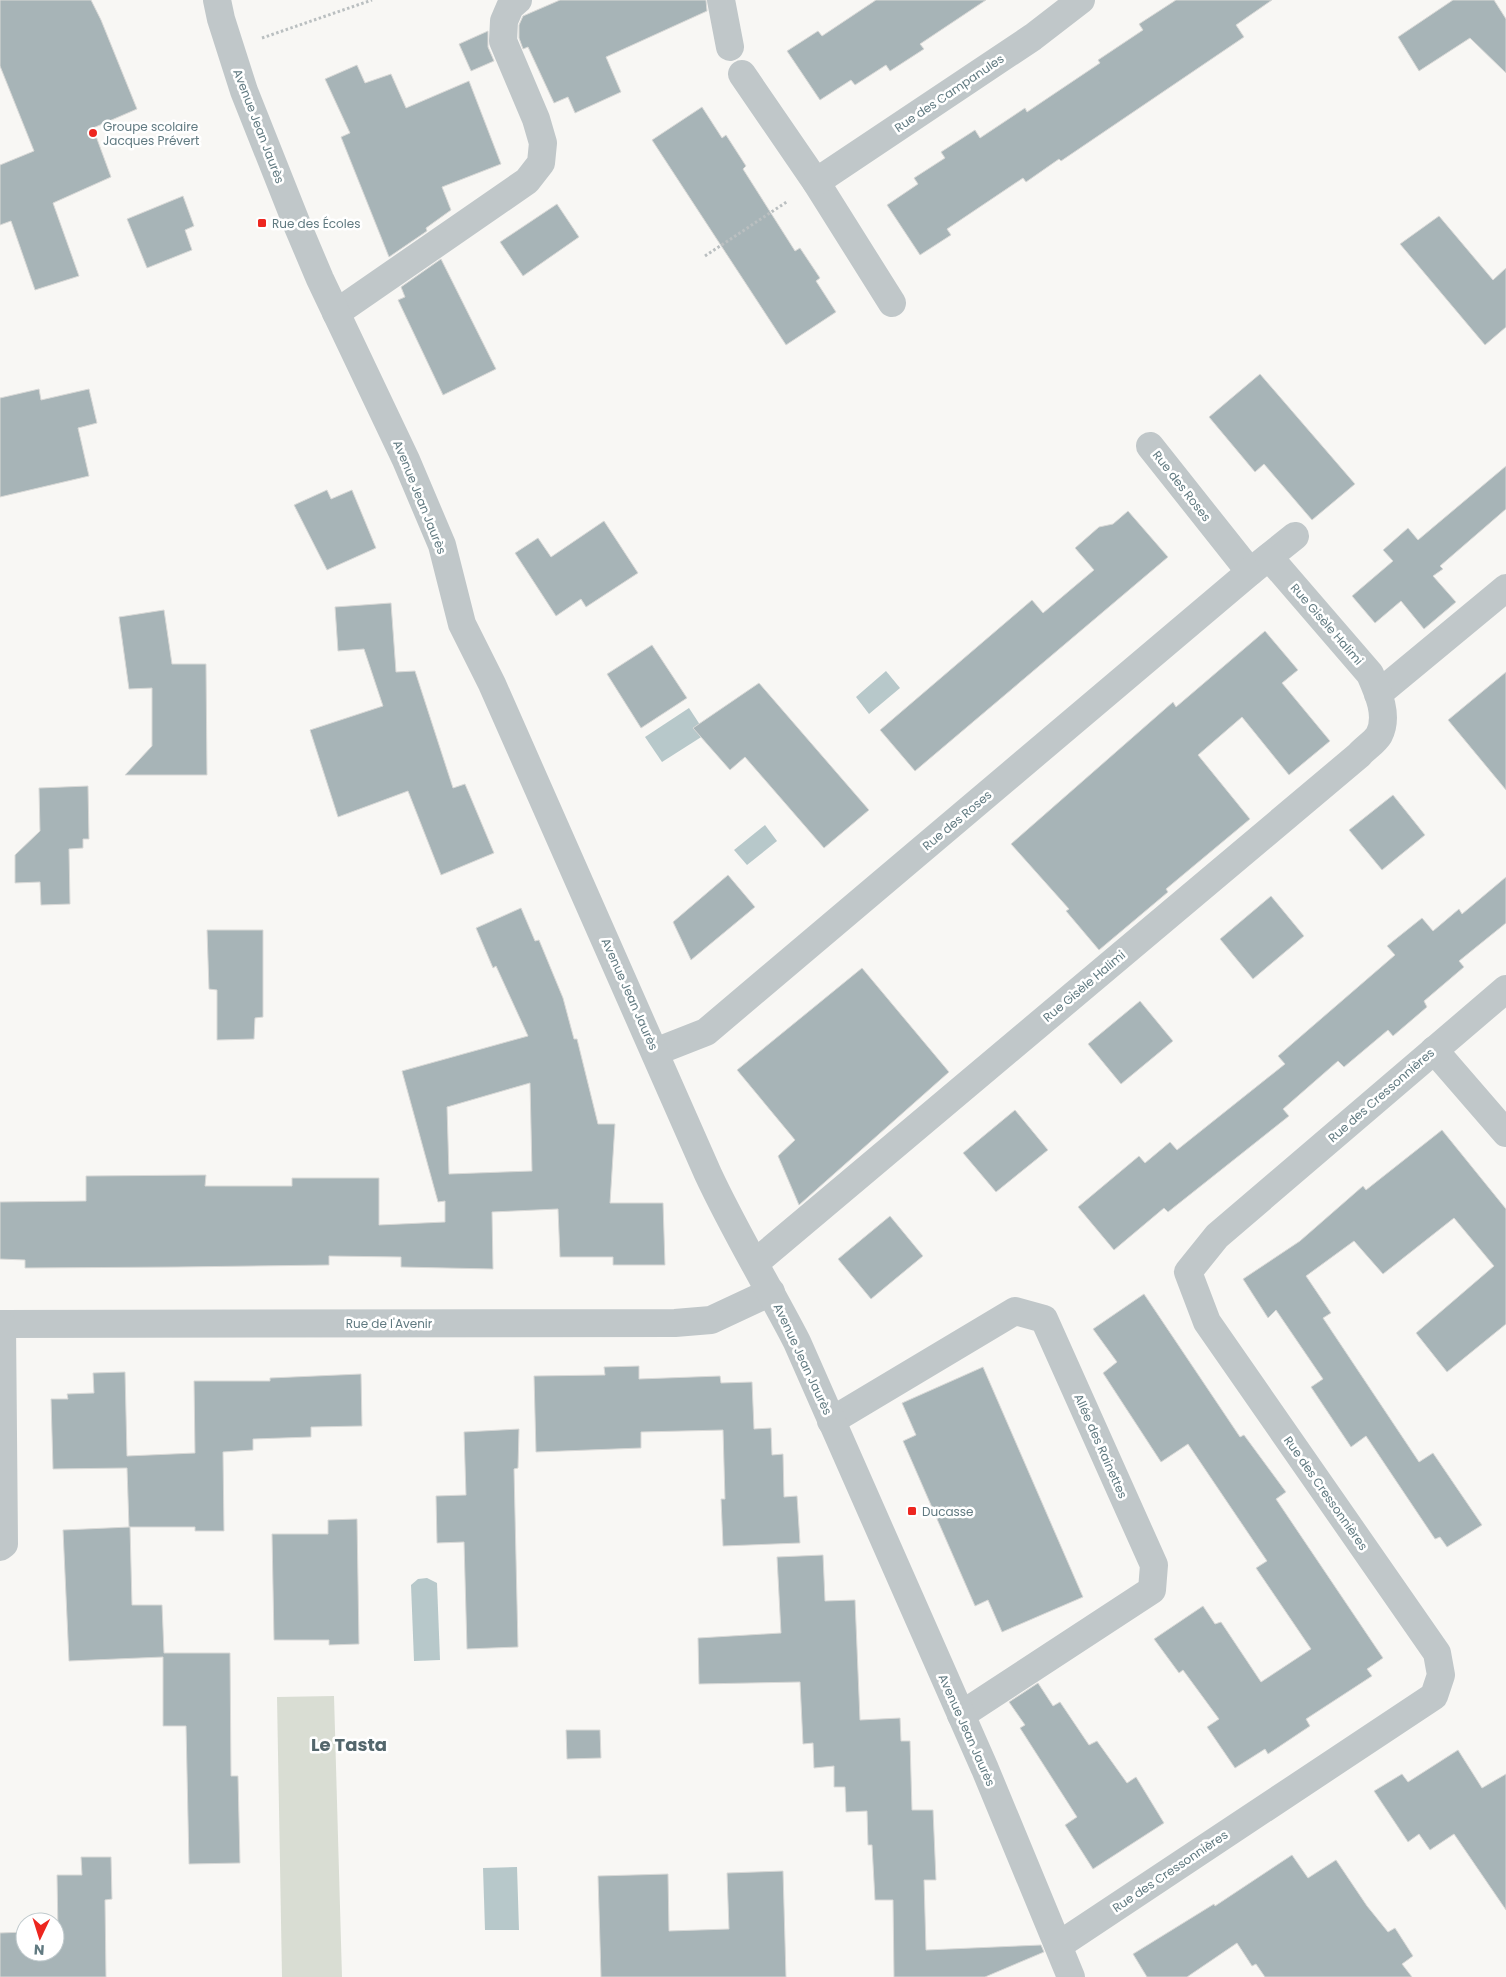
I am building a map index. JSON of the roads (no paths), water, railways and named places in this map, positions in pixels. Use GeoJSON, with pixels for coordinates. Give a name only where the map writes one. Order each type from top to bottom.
{"type":"FeatureCollection","features":[{"type":"Feature","properties":{"kind":"street","name":"Avenue Jean Jaurès"},"geometry":{"type":"LineString","coordinates":[[217,0],[221,19],[244,91],[298,227],[336,313],[406,460],[442,544],[462,624],[492,684],[712,1182],[731,1222],[797,1342],[961,1715],[1071,1977]]}},
{"type":"Feature","properties":{"kind":"street"},"geometry":{"type":"LineString","coordinates":[[336,313],[527,181],[541,163],[543,143],[536,119],[503,41],[504,21],[510,7],[518,0]]}},
{"type":"Feature","properties":{"kind":"street"},"geometry":{"type":"LineString","coordinates":[[722,0],[730,47]]}},
{"type":"Feature","properties":{"kind":"street","name":"Rue des Campanules"},"geometry":{"type":"LineString","coordinates":[[816,182],[1033,37],[1081,0]]}},
{"type":"Feature","properties":{"kind":"street"},"geometry":{"type":"LineString","coordinates":[[742,74],[816,182],[892,303]]}},
{"type":"Feature","properties":{"kind":"street","name":"Rue des Roses"},"geometry":{"type":"LineString","coordinates":[[1150,446],[1260,565]]}},
{"type":"Feature","properties":{"kind":"street","name":"Rue des Roses"},"geometry":{"type":"LineString","coordinates":[[655,1052],[706,1032],[1295,536]]}},
{"type":"Feature","properties":{"kind":"street","name":"Rue Gisèle Halimi"},"geometry":{"type":"LineString","coordinates":[[755,1263],[1359,755],[1379,736],[1383,716],[1378,694],[1370,674],[1260,565]]}},
{"type":"Feature","properties":{"kind":"street"},"geometry":{"type":"LineString","coordinates":[[1378,694],[1506,588]]}},
{"type":"Feature","properties":{"kind":"street","name":"Rue des Cressonnières"},"geometry":{"type":"LineString","coordinates":[[1059,1945],[1434,1696],[1442,1675],[1437,1653],[1207,1322],[1188,1272],[1217,1236],[1506,988]]}},
{"type":"Feature","properties":{"kind":"street"},"geometry":{"type":"LineString","coordinates":[[1434,1050],[1506,1133]]}},
{"type":"Feature","properties":{"kind":"street","name":"Rue de l'Avenir"},"geometry":{"type":"LineString","coordinates":[[1,1324],[675,1323],[711,1320],[771,1292]]}},
{"type":"Feature","properties":{"kind":"street","name":"Allée des Rainettes"},"geometry":{"type":"LineString","coordinates":[[831,1421],[1015,1311],[1044,1319],[1154,1565],[1152,1590],[961,1715]]}},
{"type":"Feature","properties":{"kind":"street"},"geometry":{"type":"LineString","coordinates":[[0,1547],[4,1544],[1,1324]]}},
{"type":"Feature","properties":{"kind":"place","name":"Groupe scolaire Jacques Prévert"},"geometry":{"type":"Point","coordinates":[93,133]}},
{"type":"Feature","properties":{"kind":"place","name":"Rue des Écoles"},"geometry":{"type":"Point","coordinates":[262,223]}},
{"type":"Feature","properties":{"kind":"place","name":"Ducasse"},"geometry":{"type":"Point","coordinates":[912,1511]}},
{"type":"Feature","properties":{"kind":"district","name":"Le Tasta"},"geometry":{"type":"Point","coordinates":[349,1744]}}]}
